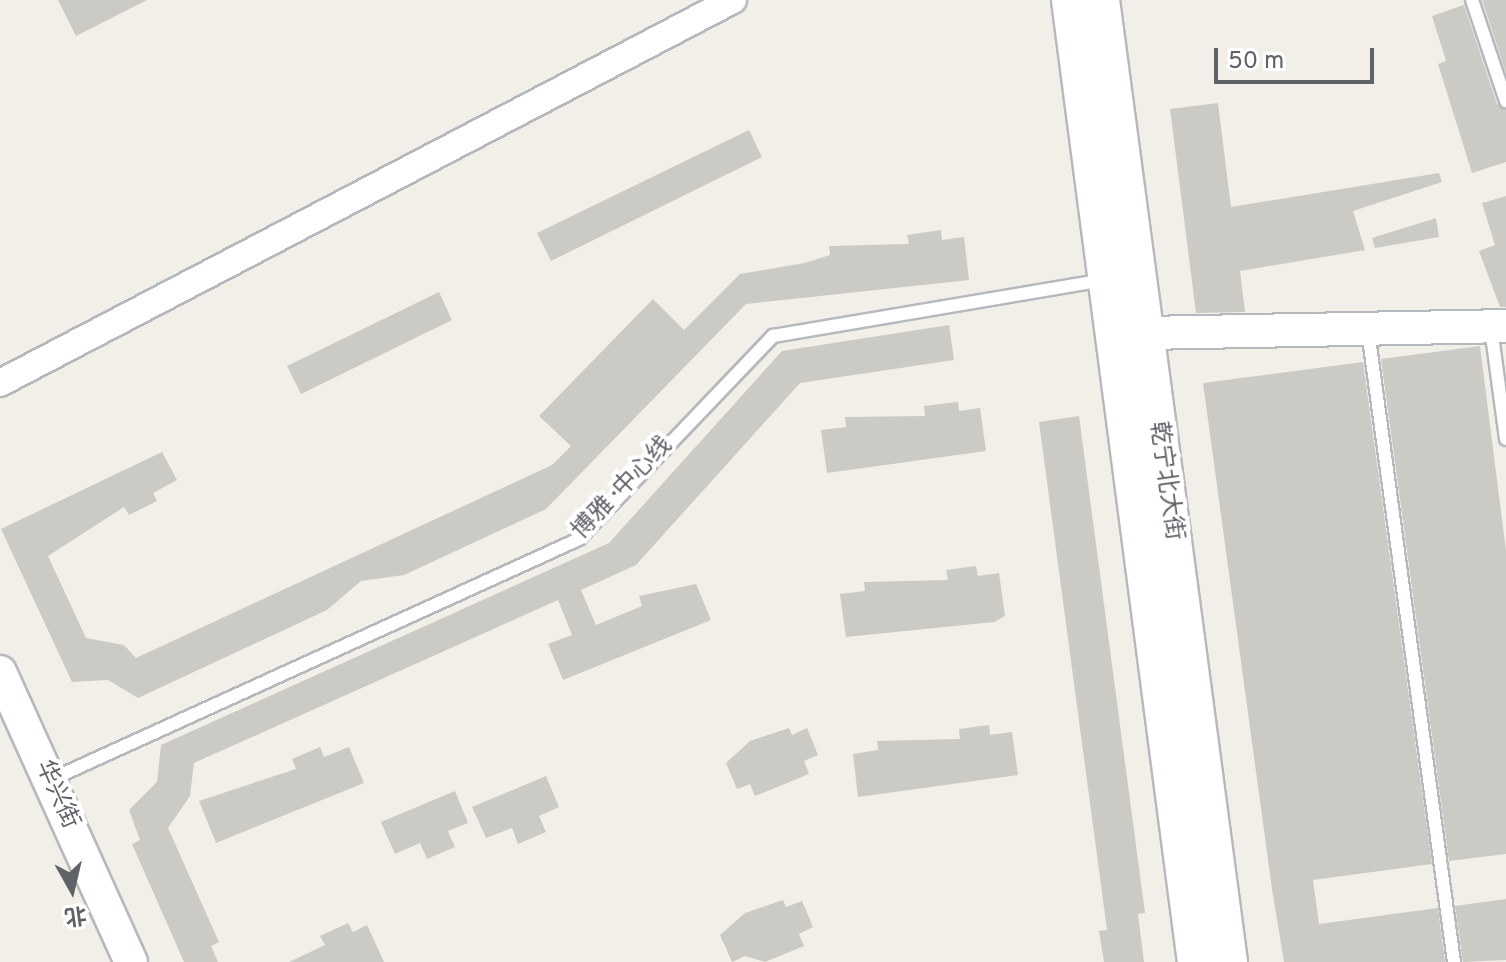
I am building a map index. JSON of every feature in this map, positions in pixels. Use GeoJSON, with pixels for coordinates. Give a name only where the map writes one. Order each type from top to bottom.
{"type":"FeatureCollection","features":[{"type":"Feature","properties":{"kind":"main road","name":"乾宁北大街"},"geometry":{"type":"LineString","coordinates":[[1070,0],[1196,962]]}},
{"type":"Feature","properties":{"kind":"main road","name":"乾宁北大街"},"geometry":{"type":"LineString","coordinates":[[1101,0],[1229,962]]}},
{"type":"Feature","properties":{"kind":"street"},"geometry":{"type":"LineString","coordinates":[[0,383],[733,0]]}},
{"type":"Feature","properties":{"kind":"street"},"geometry":{"type":"LineString","coordinates":[[1145,333],[1367,326],[1498,326]]}},
{"type":"Feature","properties":{"kind":"street","name":"华兴街"},"geometry":{"type":"LineString","coordinates":[[0,672],[131,962]]}},
{"type":"Feature","properties":{"kind":"lane"},"geometry":{"type":"LineString","coordinates":[[1472,0],[1506,101]]}},
{"type":"Feature","properties":{"kind":"lane","name":"博雅 · 中心线"},"geometry":{"type":"LineString","coordinates":[[49,780],[579,539],[773,336],[1106,279]]}},
{"type":"Feature","properties":{"kind":"lane"},"geometry":{"type":"LineString","coordinates":[[1367,326],[1454,962]]}},
{"type":"Feature","properties":{"kind":"lane"},"geometry":{"type":"LineString","coordinates":[[1498,326],[1506,439]]}},
{"type":"Feature","properties":{"kind":"building"},"geometry":{"type":"Polygon","coordinates":[[[58,0],[147,0],[76,36],[58,0]]]}},
{"type":"Feature","properties":{"kind":"building"},"geometry":{"type":"Polygon","coordinates":[[[1482,0],[1506,0],[1506,73],[1482,0]]]}},
{"type":"Feature","properties":{"kind":"building"},"geometry":{"type":"Polygon","coordinates":[[[1464,5],[1497,104],[1506,110],[1506,162],[1472,173],[1438,64],[1446,61],[1432,16],[1464,5]]]}},
{"type":"Feature","properties":{"kind":"building"},"geometry":{"type":"Polygon","coordinates":[[[1218,103],[1231,207],[1439,173],[1442,182],[1353,211],[1365,250],[1240,271],[1245,312],[1196,313],[1170,109],[1218,103]]]}},
{"type":"Feature","properties":{"kind":"building"},"geometry":{"type":"Polygon","coordinates":[[[749,130],[762,157],[551,261],[537,233],[749,130]]]}},
{"type":"Feature","properties":{"kind":"building"},"geometry":{"type":"Polygon","coordinates":[[[1506,196],[1506,307],[1500,307],[1479,251],[1495,245],[1482,203],[1506,196]]]}},
{"type":"Feature","properties":{"kind":"building"},"geometry":{"type":"Polygon","coordinates":[[[1436,218],[1439,237],[1375,248],[1372,238],[1436,218]]]}},
{"type":"Feature","properties":{"kind":"building"},"geometry":{"type":"Polygon","coordinates":[[[941,230],[942,240],[964,237],[969,280],[746,304],[546,509],[404,575],[361,581],[327,610],[138,698],[108,680],[72,682],[1,529],[162,452],[177,480],[153,493],[157,501],[129,515],[124,507],[48,556],[86,638],[124,645],[136,658],[552,465],[571,446],[539,416],[653,299],[684,330],[740,274],[805,263],[830,255],[829,246],[909,244],[907,235],[941,230]]]}},
{"type":"Feature","properties":{"kind":"building"},"geometry":{"type":"Polygon","coordinates":[[[439,292],[452,320],[301,394],[287,366],[439,292]]]}},
{"type":"Feature","properties":{"kind":"building"},"geometry":{"type":"Polygon","coordinates":[[[949,325],[954,360],[800,383],[636,565],[581,590],[596,625],[642,606],[639,596],[696,584],[711,620],[563,680],[548,644],[572,635],[558,600],[194,763],[190,796],[168,828],[219,942],[211,946],[218,962],[184,962],[132,844],[140,840],[129,810],[157,782],[161,745],[609,543],[782,351],[949,325]]]}},
{"type":"Feature","properties":{"kind":"building"},"geometry":{"type":"Polygon","coordinates":[[[1480,346],[1506,551],[1506,854],[1449,861],[1381,359],[1480,346]]]}},
{"type":"Feature","properties":{"kind":"building"},"geometry":{"type":"Polygon","coordinates":[[[1363,362],[1432,864],[1313,880],[1319,924],[1438,908],[1445,962],[1284,962],[1272,889],[1203,383],[1363,362]]]}},
{"type":"Feature","properties":{"kind":"building"},"geometry":{"type":"Polygon","coordinates":[[[958,402],[959,411],[980,408],[986,451],[827,473],[821,430],[846,427],[845,417],[925,416],[924,406],[958,402]]]}},
{"type":"Feature","properties":{"kind":"building"},"geometry":{"type":"Polygon","coordinates":[[[1079,416],[1145,913],[1138,914],[1144,962],[1104,962],[1099,931],[1107,930],[1039,422],[1079,416]]]}},
{"type":"Feature","properties":{"kind":"building"},"geometry":{"type":"Polygon","coordinates":[[[976,566],[978,576],[999,573],[1005,616],[994,622],[846,637],[840,594],[865,591],[864,582],[948,580],[946,570],[976,566]]]}},
{"type":"Feature","properties":{"kind":"building"},"geometry":{"type":"Polygon","coordinates":[[[989,725],[990,735],[1012,732],[1018,775],[858,797],[853,754],[878,750],[877,741],[960,739],[959,729],[989,725]]]}},
{"type":"Feature","properties":{"kind":"building"},"geometry":{"type":"Polygon","coordinates":[[[789,728],[792,735],[807,728],[818,755],[804,761],[809,774],[755,796],[750,784],[737,789],[726,763],[750,741],[789,728]]]}},
{"type":"Feature","properties":{"kind":"building"},"geometry":{"type":"Polygon","coordinates":[[[320,747],[324,757],[349,747],[364,783],[216,843],[199,801],[296,769],[292,759],[320,747]]]}},
{"type":"Feature","properties":{"kind":"building"},"geometry":{"type":"Polygon","coordinates":[[[546,776],[559,807],[539,816],[546,832],[518,844],[512,828],[486,838],[472,807],[546,776]]]}},
{"type":"Feature","properties":{"kind":"building"},"geometry":{"type":"Polygon","coordinates":[[[455,791],[468,823],[448,831],[455,847],[427,859],[420,843],[395,854],[381,822],[455,791]]]}},
{"type":"Feature","properties":{"kind":"building"},"geometry":{"type":"Polygon","coordinates":[[[1506,899],[1506,960],[1463,962],[1455,906],[1506,899]]]}},
{"type":"Feature","properties":{"kind":"building"},"geometry":{"type":"Polygon","coordinates":[[[783,900],[786,907],[802,901],[813,927],[799,934],[804,946],[765,962],[745,956],[732,962],[720,935],[745,913],[783,900]]]}},
{"type":"Feature","properties":{"kind":"building"},"geometry":{"type":"Polygon","coordinates":[[[348,923],[353,932],[367,925],[384,962],[289,962],[325,945],[320,936],[348,923]]]}}]}
